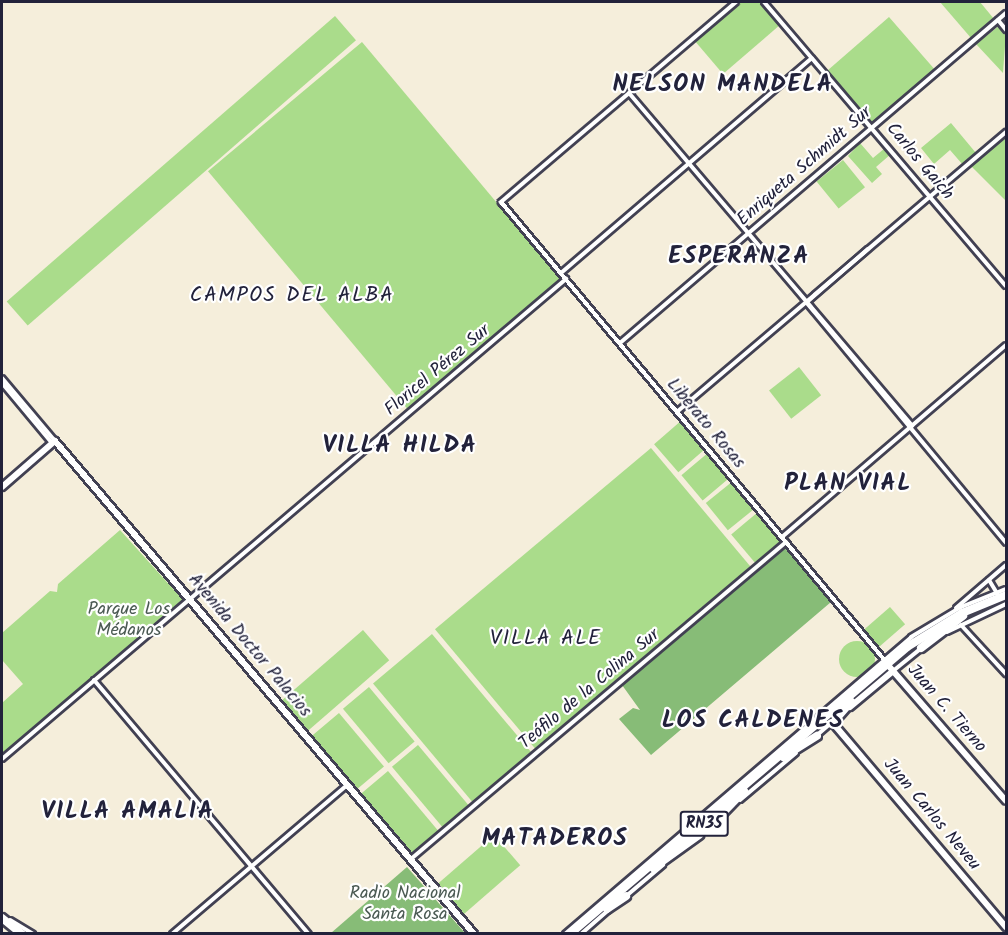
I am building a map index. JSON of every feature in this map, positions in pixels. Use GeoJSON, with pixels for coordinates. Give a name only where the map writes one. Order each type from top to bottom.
{"type":"FeatureCollection","features":[{"type":"Feature","properties":{"kind":"highway","name":"RN35"},"geometry":{"type":"LineString","coordinates":[[578,932],[888,665],[934,629],[985,603],[1003,599]]}},
{"type":"Feature","properties":{"kind":"highway","name":"RN35"},"geometry":{"type":"LineString","coordinates":[[888,665],[962,620],[1003,599]]}},
{"type":"Feature","properties":{"kind":"highway"},"geometry":{"type":"LineString","coordinates":[[928,626],[985,603]]}},
{"type":"Feature","properties":{"kind":"highway"},"geometry":{"type":"LineString","coordinates":[[921,648],[962,620]]}},
{"type":"Feature","properties":{"kind":"highway"},"geometry":{"type":"LineString","coordinates":[[829,706],[871,679]]}},
{"type":"Feature","properties":{"kind":"highway"},"geometry":{"type":"LineString","coordinates":[[834,720],[871,679]]}},
{"type":"Feature","properties":{"kind":"highway"},"geometry":{"type":"LineString","coordinates":[[782,755],[817,716]]}},
{"type":"Feature","properties":{"kind":"highway"},"geometry":{"type":"LineString","coordinates":[[782,755],[816,736]]}},
{"type":"Feature","properties":{"kind":"highway","name":"RN35"},"geometry":{"type":"LineString","coordinates":[[570,933],[750,782]]}},
{"type":"Feature","properties":{"kind":"highway"},"geometry":{"type":"LineString","coordinates":[[710,808],[750,782]]}},
{"type":"Feature","properties":{"kind":"highway"},"geometry":{"type":"LineString","coordinates":[[712,824],[750,782]]}},
{"type":"Feature","properties":{"kind":"highway"},"geometry":{"type":"LineString","coordinates":[[659,858],[698,818]]}},
{"type":"Feature","properties":{"kind":"highway"},"geometry":{"type":"LineString","coordinates":[[649,870],[699,835]]}},
{"type":"Feature","properties":{"kind":"highway"},"geometry":{"type":"LineString","coordinates":[[587,912],[630,882]]}},
{"type":"Feature","properties":{"kind":"highway"},"geometry":{"type":"LineString","coordinates":[[578,932],[626,896]]}},
{"type":"Feature","properties":{"kind":"highway"},"geometry":{"type":"LineString","coordinates":[[2,919],[21,933]]}},
{"type":"Feature","properties":{"kind":"main road","name":"Avenida Doctor Palacios"},"geometry":{"type":"LineString","coordinates":[[54,442],[472,933]]}},
{"type":"Feature","properties":{"kind":"main road"},"geometry":{"type":"LineString","coordinates":[[2,487],[54,442]]}},
{"type":"Feature","properties":{"kind":"main road"},"geometry":{"type":"LineString","coordinates":[[834,720],[888,665]]}},
{"type":"Feature","properties":{"kind":"main road","name":"Juan C. Tierno"},"geometry":{"type":"LineString","coordinates":[[888,665],[1006,801]]}},
{"type":"Feature","properties":{"kind":"main road","name":"Juan Carlos Neveu"},"geometry":{"type":"LineString","coordinates":[[834,720],[1006,927]]}},
{"type":"Feature","properties":{"kind":"main road","name":"Avenida Doctor Palacios"},"geometry":{"type":"LineString","coordinates":[[346,785],[472,933]]}},
{"type":"Feature","properties":{"kind":"street"},"geometry":{"type":"LineString","coordinates":[[736,2],[629,93],[1006,543]]}},
{"type":"Feature","properties":{"kind":"street","name":"Carlos Gaich"},"geometry":{"type":"LineString","coordinates":[[764,2],[1006,286]]}},
{"type":"Feature","properties":{"kind":"street","name":"Enriqueta Schmidt Sur"},"geometry":{"type":"LineString","coordinates":[[620,343],[1006,13]]}},
{"type":"Feature","properties":{"kind":"street"},"geometry":{"type":"LineString","coordinates":[[998,20],[1006,30]]}},
{"type":"Feature","properties":{"kind":"street"},"geometry":{"type":"LineString","coordinates":[[561,273],[812,58]]}},
{"type":"Feature","properties":{"kind":"street","name":"Liberato Rosas"},"geometry":{"type":"LineString","coordinates":[[629,93],[501,202],[888,665]]}},
{"type":"Feature","properties":{"kind":"street"},"geometry":{"type":"LineString","coordinates":[[678,411],[1006,132]]}},
{"type":"Feature","properties":{"kind":"street","name":"Floricel Pérez Sur"},"geometry":{"type":"LineString","coordinates":[[2,759],[566,279]]}},
{"type":"Feature","properties":{"kind":"street"},"geometry":{"type":"LineString","coordinates":[[782,537],[1006,345]]}},
{"type":"Feature","properties":{"kind":"street","name":"Avenida Doctor Palacios"},"geometry":{"type":"LineString","coordinates":[[2,378],[54,442]]}},
{"type":"Feature","properties":{"kind":"street","name":"Avenida Doctor Palacios"},"geometry":{"type":"LineString","coordinates":[[2,383],[54,442]]}},
{"type":"Feature","properties":{"kind":"street","name":"Teófilo de la Colina Sur"},"geometry":{"type":"LineString","coordinates":[[411,859],[786,542]]}},
{"type":"Feature","properties":{"kind":"street"},"geometry":{"type":"LineString","coordinates":[[888,665],[928,626],[951,612],[1006,565]]}},
{"type":"Feature","properties":{"kind":"street"},"geometry":{"type":"LineString","coordinates":[[989,580],[1003,599]]}},
{"type":"Feature","properties":{"kind":"street"},"geometry":{"type":"LineString","coordinates":[[1003,599],[1006,589]]}},
{"type":"Feature","properties":{"kind":"street"},"geometry":{"type":"LineString","coordinates":[[951,612],[1003,599]]}},
{"type":"Feature","properties":{"kind":"street"},"geometry":{"type":"LineString","coordinates":[[962,620],[1005,675]]}},
{"type":"Feature","properties":{"kind":"street"},"geometry":{"type":"LineString","coordinates":[[626,896],[712,824],[817,716],[888,665],[921,648]]}},
{"type":"Feature","properties":{"kind":"street"},"geometry":{"type":"LineString","coordinates":[[94,680],[309,933]]}},
{"type":"Feature","properties":{"kind":"street"},"geometry":{"type":"LineString","coordinates":[[565,933],[710,808],[816,736],[834,720]]}},
{"type":"Feature","properties":{"kind":"street"},"geometry":{"type":"LineString","coordinates":[[172,933],[346,785]]}},
{"type":"Feature","properties":{"kind":"street"},"geometry":{"type":"LineString","coordinates":[[2,919],[33,933]]}},
{"type":"Feature","properties":{"kind":"green space"},"geometry":{"type":"Polygon","coordinates":[[[739,2],[761,2],[781,24],[723,74],[694,40],[739,2]]]}},
{"type":"Feature","properties":{"kind":"green space"},"geometry":{"type":"Polygon","coordinates":[[[940,2],[980,2],[994,19],[971,38],[940,2]]]}},
{"type":"Feature","properties":{"kind":"green space"},"geometry":{"type":"Polygon","coordinates":[[[335,16],[356,40],[28,326],[7,301],[335,16]]]}},
{"type":"Feature","properties":{"kind":"green space"},"geometry":{"type":"Polygon","coordinates":[[[889,17],[935,70],[872,124],[826,71],[889,17]]]}},
{"type":"Feature","properties":{"kind":"green space"},"geometry":{"type":"Polygon","coordinates":[[[1000,25],[1006,33],[1003,73],[976,44],[1000,25]]]}},
{"type":"Feature","properties":{"kind":"green space"},"geometry":{"type":"Polygon","coordinates":[[[362,42],[562,280],[408,409],[208,171],[362,42]]]}},
{"type":"Feature","properties":{"kind":"green space"},"geometry":{"type":"Polygon","coordinates":[[[951,123],[976,153],[963,165],[950,150],[934,164],[921,148],[951,123]]]}},
{"type":"Feature","properties":{"kind":"green space"},"geometry":{"type":"Polygon","coordinates":[[[1006,136],[1006,201],[971,166],[1006,136]]]}},
{"type":"Feature","properties":{"kind":"green space"},"geometry":{"type":"Polygon","coordinates":[[[860,143],[873,158],[885,148],[891,154],[876,167],[882,174],[872,183],[848,156],[860,143]]]}},
{"type":"Feature","properties":{"kind":"green space"},"geometry":{"type":"Polygon","coordinates":[[[843,160],[865,187],[839,209],[817,181],[843,160]]]}},
{"type":"Feature","properties":{"kind":"green space"},"geometry":{"type":"Polygon","coordinates":[[[799,367],[821,395],[791,419],[769,390],[799,367]]]}},
{"type":"Feature","properties":{"kind":"green space"},"geometry":{"type":"Polygon","coordinates":[[[682,420],[706,448],[678,472],[654,444],[682,420]]]}},
{"type":"Feature","properties":{"kind":"green space"},"geometry":{"type":"Polygon","coordinates":[[[651,448],[752,568],[536,750],[435,629],[651,448]]]}},
{"type":"Feature","properties":{"kind":"green space"},"geometry":{"type":"Polygon","coordinates":[[[709,452],[730,477],[703,500],[681,475],[709,452]]]}},
{"type":"Feature","properties":{"kind":"green space"},"geometry":{"type":"Polygon","coordinates":[[[733,481],[755,508],[728,530],[706,503],[733,481]]]}},
{"type":"Feature","properties":{"kind":"green space"},"geometry":{"type":"Polygon","coordinates":[[[758,512],[783,542],[756,564],[731,534],[758,512]]]}},
{"type":"Feature","properties":{"kind":"green space","name":"Parque Los Médanos"},"geometry":{"type":"Polygon","coordinates":[[[120,530],[184,601],[2,757],[2,703],[23,684],[2,660],[2,633],[50,591],[57,592],[58,584],[120,530]]]}},
{"type":"Feature","properties":{"kind":"green space"},"geometry":{"type":"Polygon","coordinates":[[[784,547],[831,602],[651,755],[619,719],[633,708],[640,710],[622,685],[784,547]]]}},
{"type":"Feature","properties":{"kind":"green space"},"geometry":{"type":"Polygon","coordinates":[[[890,607],[905,624],[879,647],[864,630],[890,607]]]}},
{"type":"Feature","properties":{"kind":"green space"},"geometry":{"type":"Polygon","coordinates":[[[363,630],[389,660],[308,731],[281,701],[363,630]]]}},
{"type":"Feature","properties":{"kind":"green space"},"geometry":{"type":"Polygon","coordinates":[[[432,634],[532,753],[473,802],[373,683],[432,634]]]}},
{"type":"Feature","properties":{"kind":"green space"},"geometry":{"type":"Polygon","coordinates":[[[857,641],[870,646],[875,659],[870,672],[857,677],[844,672],[839,659],[844,646],[857,641]]]}},
{"type":"Feature","properties":{"kind":"green space"},"geometry":{"type":"Polygon","coordinates":[[[369,687],[415,741],[389,763],[343,709],[369,687]]]}},
{"type":"Feature","properties":{"kind":"green space"},"geometry":{"type":"Polygon","coordinates":[[[339,713],[384,767],[355,791],[310,737],[339,713]]]}},
{"type":"Feature","properties":{"kind":"green space"},"geometry":{"type":"Polygon","coordinates":[[[418,745],[469,806],[443,828],[392,767],[418,745]]]}},
{"type":"Feature","properties":{"kind":"green space"},"geometry":{"type":"Polygon","coordinates":[[[388,771],[439,832],[410,857],[359,795],[388,771]]]}},
{"type":"Feature","properties":{"kind":"green space"},"geometry":{"type":"Polygon","coordinates":[[[494,835],[520,865],[463,915],[437,885],[494,835]]]}},
{"type":"Feature","properties":{"kind":"green space","name":"Radio Nacional Santa Rosa"},"geometry":{"type":"Polygon","coordinates":[[[407,867],[465,933],[331,933],[407,867]]]}},
{"type":"Feature","properties":{"kind":"district","name":"NELSON MANDELA"},"geometry":{"type":"Point","coordinates":[723,85]}},
{"type":"Feature","properties":{"kind":"district","name":"ESPERANZA"},"geometry":{"type":"Point","coordinates":[739,257]}},
{"type":"Feature","properties":{"kind":"district","name":"CAMPOS DEL ALBA"},"geometry":{"type":"Point","coordinates":[292,296]}},
{"type":"Feature","properties":{"kind":"district","name":"VILLA HILDA"},"geometry":{"type":"Point","coordinates":[400,446]}},
{"type":"Feature","properties":{"kind":"district","name":"PLAN VIAL"},"geometry":{"type":"Point","coordinates":[848,484]}},
{"type":"Feature","properties":{"kind":"district","name":"VILLA ALE"},"geometry":{"type":"Point","coordinates":[546,639]}},
{"type":"Feature","properties":{"kind":"district","name":"LOS CALDENES"},"geometry":{"type":"Point","coordinates":[753,721]}},
{"type":"Feature","properties":{"kind":"district","name":"VILLA AMALIA"},"geometry":{"type":"Point","coordinates":[128,812]}},
{"type":"Feature","properties":{"kind":"district","name":"MATADEROS"},"geometry":{"type":"Point","coordinates":[555,839]}}]}
